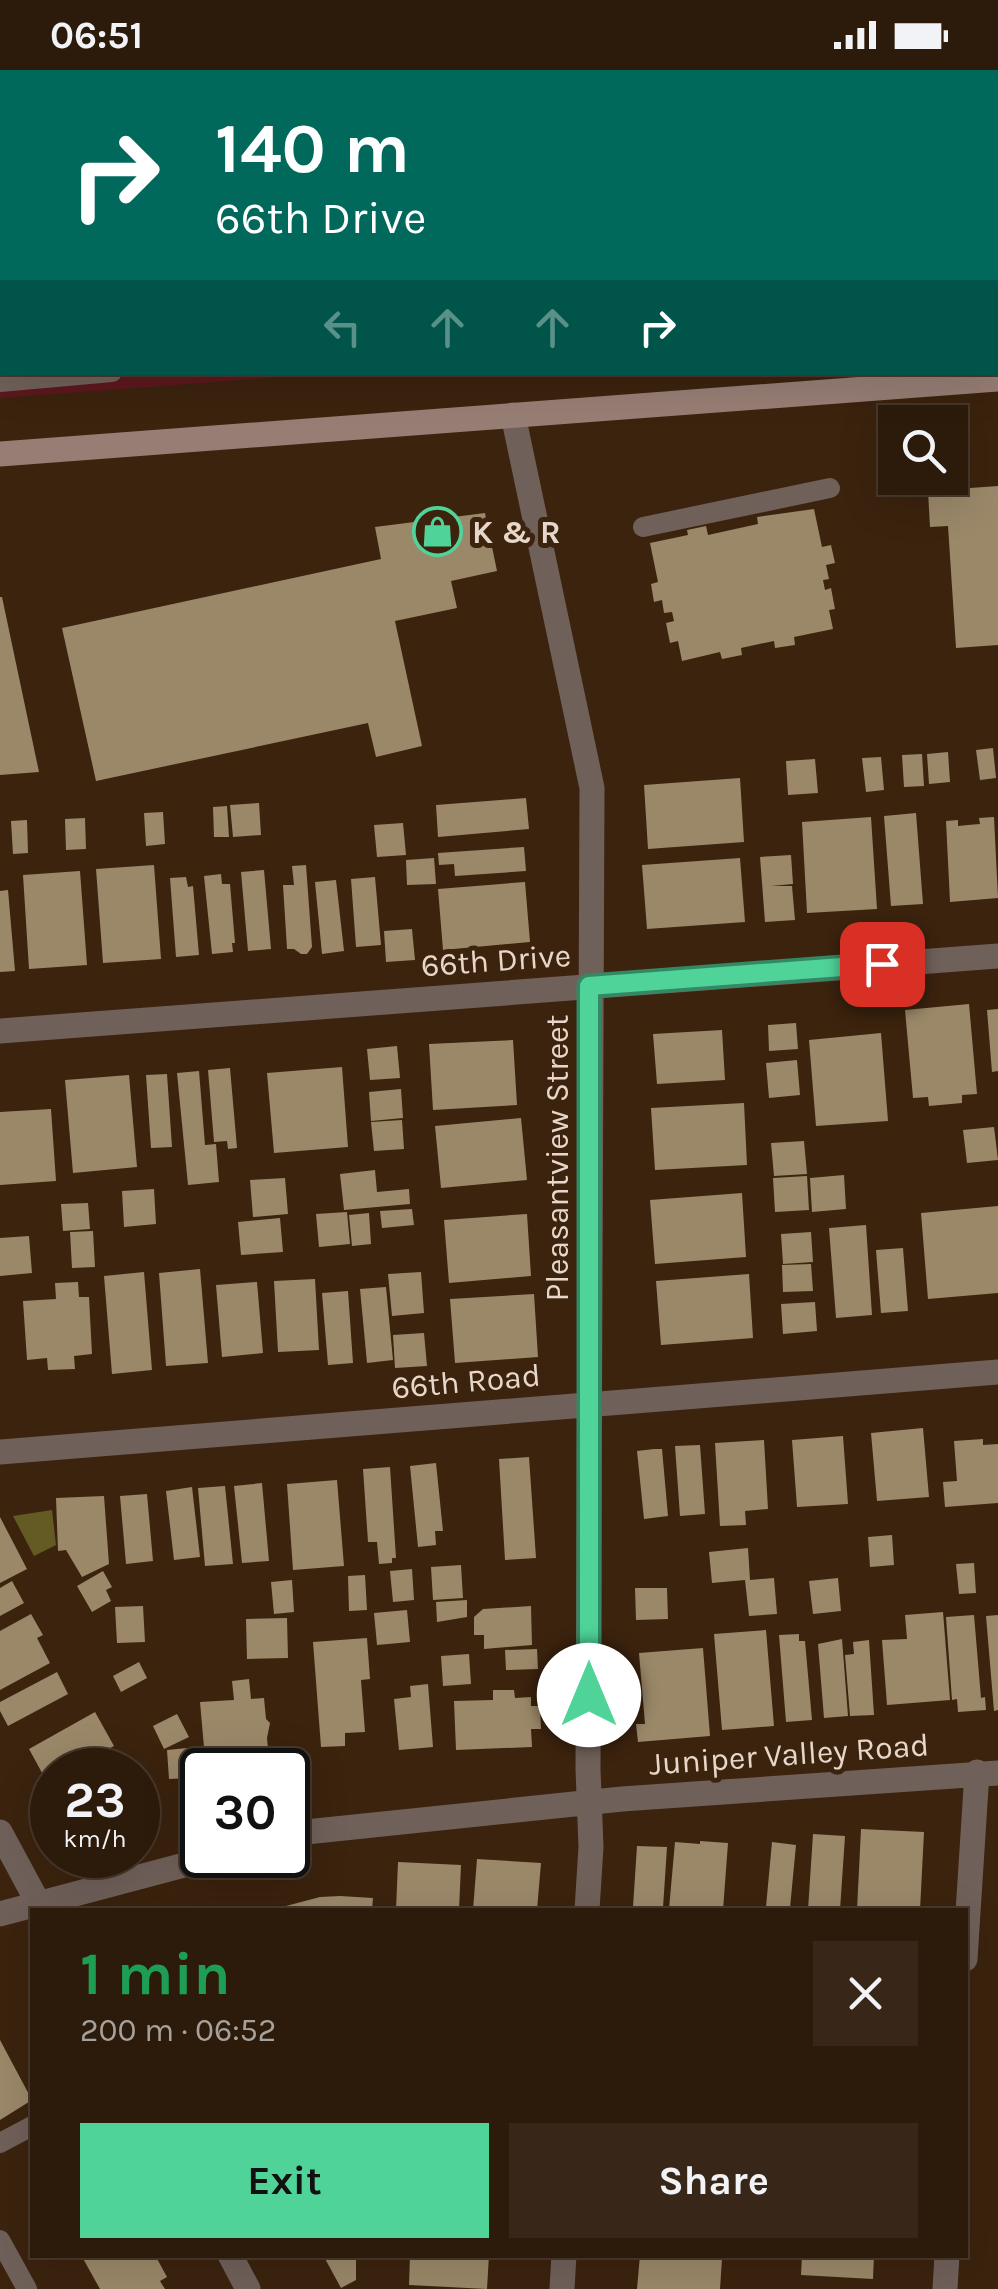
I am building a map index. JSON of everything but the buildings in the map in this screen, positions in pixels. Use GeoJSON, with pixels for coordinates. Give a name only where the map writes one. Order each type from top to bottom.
{"type":"FeatureCollection","features":[{"type":"Feature","properties":{"kind":"main road"},"geometry":{"type":"LineString","coordinates":[[0,454],[998,378]]}},
{"type":"Feature","properties":{"kind":"street","name":"Pleasantview Street"},"geometry":{"type":"LineString","coordinates":[[513,415],[592,788],[587,1908]]}},
{"type":"Feature","properties":{"kind":"street","name":"66th Drive"},"geometry":{"type":"LineString","coordinates":[[0,1031],[998,956]]}},
{"type":"Feature","properties":{"kind":"street","name":"66th Road"},"geometry":{"type":"LineString","coordinates":[[0,1452],[998,1372]]}},
{"type":"Feature","properties":{"kind":"street","name":"Juniper Valley Road"},"geometry":{"type":"LineString","coordinates":[[310,1832],[590,1803],[987,1773]]}},
{"type":"Feature","properties":{"kind":"street"},"geometry":{"type":"LineString","coordinates":[[968,1934],[987,1773]]}},
{"type":"Feature","properties":{"kind":"street"},"geometry":{"type":"LineString","coordinates":[[0,1832],[41,1907],[180,1867]]}},
{"type":"Feature","properties":{"kind":"street"},"geometry":{"type":"LineString","coordinates":[[0,1914],[30,1909]]}},
{"type":"Feature","properties":{"kind":"street"},"geometry":{"type":"LineString","coordinates":[[232,2258],[248,2289]]}},
{"type":"Feature","properties":{"kind":"street"},"geometry":{"type":"LineString","coordinates":[[562,2289],[564,2258]]}},
{"type":"Feature","properties":{"kind":"street"},"geometry":{"type":"LineString","coordinates":[[944,2289],[947,2258]]}},
{"type":"Feature","properties":{"kind":"lane"},"geometry":{"type":"LineString","coordinates":[[0,382],[27,376]]}},
{"type":"Feature","properties":{"kind":"lane"},"geometry":{"type":"LineString","coordinates":[[643,528],[830,488]]}},
{"type":"Feature","properties":{"kind":"lane"},"geometry":{"type":"LineString","coordinates":[[0,2143],[30,2127]]}},
{"type":"Feature","properties":{"kind":"lane"},"geometry":{"type":"LineString","coordinates":[[0,2240],[28,2289]]}},
{"type":"Feature","properties":{"kind":"shaded area"},"geometry":{"type":"Polygon","coordinates":[[[0,375],[309,375],[0,398],[0,375]]]}},
{"type":"Feature","properties":{"kind":"shaded area"},"geometry":{"type":"Polygon","coordinates":[[[52,1510],[56,1545],[34,1556],[13,1516],[52,1510]]]}},
{"type":"Feature","properties":{"kind":"place","name":"K & R"},"geometry":{"type":"Point","coordinates":[437,532]}},
{"type":"Feature","properties":{"kind":"route"},"geometry":{"type":"LineString","coordinates":[[589,1695],[589,986],[882,964]]}}]}
